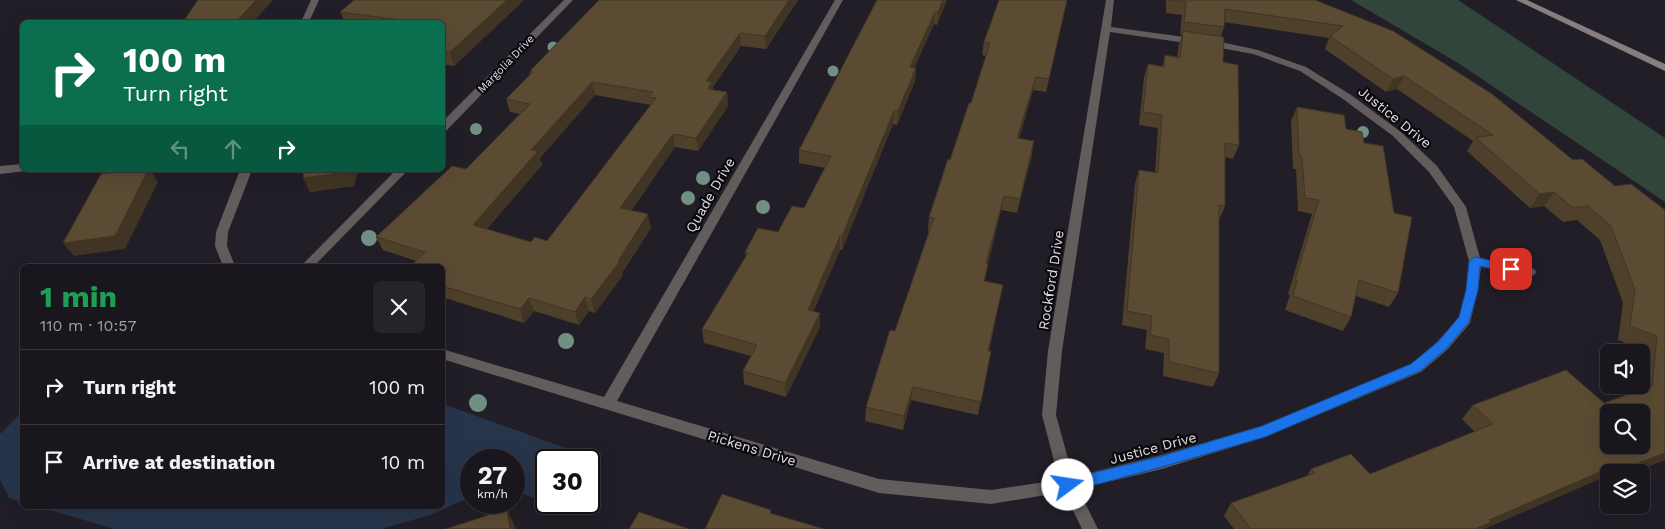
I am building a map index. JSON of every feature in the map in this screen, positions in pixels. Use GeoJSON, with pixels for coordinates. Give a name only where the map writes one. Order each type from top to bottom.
{"type":"FeatureCollection","features":[{"type":"Feature","properties":{"kind":"main road"},"geometry":{"type":"LineString","coordinates":[[1520,0],[1665,68]]}},
{"type":"Feature","properties":{"kind":"street"},"geometry":{"type":"LineString","coordinates":[[306,20],[315,0]]}},
{"type":"Feature","properties":{"kind":"street","name":"Margolia Drive"},"geometry":{"type":"LineString","coordinates":[[445,126],[569,0]]}},
{"type":"Feature","properties":{"kind":"street","name":"Quade Drive"},"geometry":{"type":"LineString","coordinates":[[607,405],[839,0]]}},
{"type":"Feature","properties":{"kind":"street"},"geometry":{"type":"LineString","coordinates":[[1106,29],[1110,0]]}},
{"type":"Feature","properties":{"kind":"street","name":"Justice Drive"},"geometry":{"type":"LineString","coordinates":[[1068,485],[1162,462],[1265,431],[1416,368],[1442,345],[1465,319],[1472,290],[1475,261],[1460,207],[1433,169],[1397,134],[1303,69],[1255,52],[1106,29]]}},
{"type":"Feature","properties":{"kind":"street","name":"Rockford Drive"},"geometry":{"type":"LineString","coordinates":[[1090,529],[1068,485],[1049,415],[1055,351],[1106,29]]}},
{"type":"Feature","properties":{"kind":"street"},"geometry":{"type":"LineString","coordinates":[[0,170],[20,168]]}},
{"type":"Feature","properties":{"kind":"street"},"geometry":{"type":"LineString","coordinates":[[227,264],[221,246],[222,232],[245,172]]}},
{"type":"Feature","properties":{"kind":"street"},"geometry":{"type":"LineString","coordinates":[[309,264],[400,172]]}},
{"type":"Feature","properties":{"kind":"street"},"geometry":{"type":"LineString","coordinates":[[1475,261],[1530,272]]}},
{"type":"Feature","properties":{"kind":"street","name":"Pickens Drive"},"geometry":{"type":"LineString","coordinates":[[445,355],[879,486],[991,497],[1068,485]]}},
{"type":"Feature","properties":{"kind":"green space"},"geometry":{"type":"Polygon","coordinates":[[[1351,0],[1458,0],[1665,138],[1665,202],[1458,63],[1351,0]]]}},
{"type":"Feature","properties":{"kind":"water"},"geometry":{"type":"Polygon","coordinates":[[[445,405],[568,449],[535,449],[535,498],[525,495],[525,449],[460,449],[460,502],[445,508],[445,405]]]}},
{"type":"Feature","properties":{"kind":"water"},"geometry":{"type":"Polygon","coordinates":[[[20,414],[20,501],[9,498],[0,479],[0,434],[20,414]]]}},
{"type":"Feature","properties":{"kind":"water"},"geometry":{"type":"Polygon","coordinates":[[[47,509],[444,509],[430,515],[381,529],[114,529],[47,509]]]}},
{"type":"Feature","properties":{"kind":"building"},"geometry":{"type":"Polygon","coordinates":[[[198,0],[256,0],[238,20],[184,20],[198,0]]]}},
{"type":"Feature","properties":{"kind":"building"},"geometry":{"type":"Polygon","coordinates":[[[354,0],[507,0],[450,52],[445,51],[445,20],[402,20],[340,12],[354,0]]]}},
{"type":"Feature","properties":{"kind":"building"},"geometry":{"type":"Polygon","coordinates":[[[599,0],[789,0],[765,36],[740,33],[706,81],[712,82],[708,89],[727,92],[696,138],[673,134],[620,208],[648,214],[618,261],[620,261],[591,299],[585,297],[575,312],[529,298],[520,309],[445,287],[445,264],[413,264],[425,252],[376,237],[452,166],[466,169],[530,104],[506,99],[533,72],[530,71],[599,0]],[[592,82],[531,150],[538,151],[473,225],[531,242],[535,237],[547,241],[656,98],[649,97],[653,92],[592,82]]]}},
{"type":"Feature","properties":{"kind":"building"},"geometry":{"type":"Polygon","coordinates":[[[877,0],[943,0],[938,12],[935,12],[910,67],[916,68],[898,111],[894,111],[842,236],[840,236],[808,310],[820,313],[785,383],[743,371],[757,345],[702,329],[748,253],[745,252],[758,228],[778,232],[792,206],[804,208],[831,156],[799,150],[877,0]]]}},
{"type":"Feature","properties":{"kind":"building"},"geometry":{"type":"Polygon","coordinates":[[[999,0],[1067,0],[1049,79],[1036,77],[1017,138],[1034,141],[1020,199],[1004,196],[986,263],[988,264],[984,281],[1003,285],[988,351],[991,351],[981,402],[913,387],[904,416],[866,407],[890,330],[895,331],[934,218],[929,217],[948,159],[950,160],[969,103],[971,103],[990,43],[984,42],[999,0]]]}},
{"type":"Feature","properties":{"kind":"building"},"geometry":{"type":"Polygon","coordinates":[[[1169,0],[1315,0],[1393,31],[1492,94],[1573,160],[1582,159],[1615,186],[1631,184],[1665,210],[1665,453],[1636,464],[1600,464],[1600,472],[1489,520],[1491,522],[1475,529],[1251,529],[1231,503],[1315,473],[1311,469],[1351,454],[1370,474],[1493,424],[1473,405],[1566,370],[1604,403],[1629,394],[1650,394],[1657,336],[1630,326],[1635,290],[1611,226],[1588,206],[1573,208],[1554,192],[1540,194],[1476,138],[1493,135],[1404,76],[1393,79],[1330,36],[1343,26],[1225,9],[1224,27],[1184,22],[1186,2],[1169,0]]]}},
{"type":"Feature","properties":{"kind":"building"},"geometry":{"type":"Polygon","coordinates":[[[1183,31],[1224,37],[1223,62],[1238,65],[1239,145],[1225,143],[1225,206],[1219,205],[1219,373],[1169,362],[1169,339],[1150,335],[1152,316],[1127,311],[1139,170],[1158,173],[1162,115],[1143,112],[1148,64],[1164,67],[1165,55],[1180,58],[1183,31]]]}},
{"type":"Feature","properties":{"kind":"building"},"geometry":{"type":"Polygon","coordinates":[[[1297,107],[1344,115],[1346,129],[1362,132],[1364,143],[1383,146],[1394,213],[1412,217],[1398,293],[1359,280],[1351,317],[1293,296],[1297,281],[1295,280],[1319,200],[1305,198],[1302,156],[1299,155],[1297,107]]]}},
{"type":"Feature","properties":{"kind":"building"},"geometry":{"type":"Polygon","coordinates":[[[147,172],[115,236],[63,243],[101,174],[147,172]]]}},
{"type":"Feature","properties":{"kind":"building"},"geometry":{"type":"Polygon","coordinates":[[[304,172],[347,172],[303,178],[304,172]]]}},
{"type":"Feature","properties":{"kind":"building"},"geometry":{"type":"Polygon","coordinates":[[[722,494],[771,510],[770,513],[824,529],[705,529],[722,494]]]}},
{"type":"Feature","properties":{"kind":"building"},"geometry":{"type":"Polygon","coordinates":[[[639,512],[689,529],[629,529],[639,512]]]}},
{"type":"Feature","properties":{"kind":"building"},"geometry":{"type":"Polygon","coordinates":[[[492,514],[508,514],[510,529],[446,529],[492,514]]]}},
{"type":"Feature","properties":{"kind":"route"},"geometry":{"type":"LineString","coordinates":[[1068,485],[1162,462],[1265,431],[1416,368],[1442,345],[1465,319],[1472,290],[1475,261],[1511,269]]}}]}
